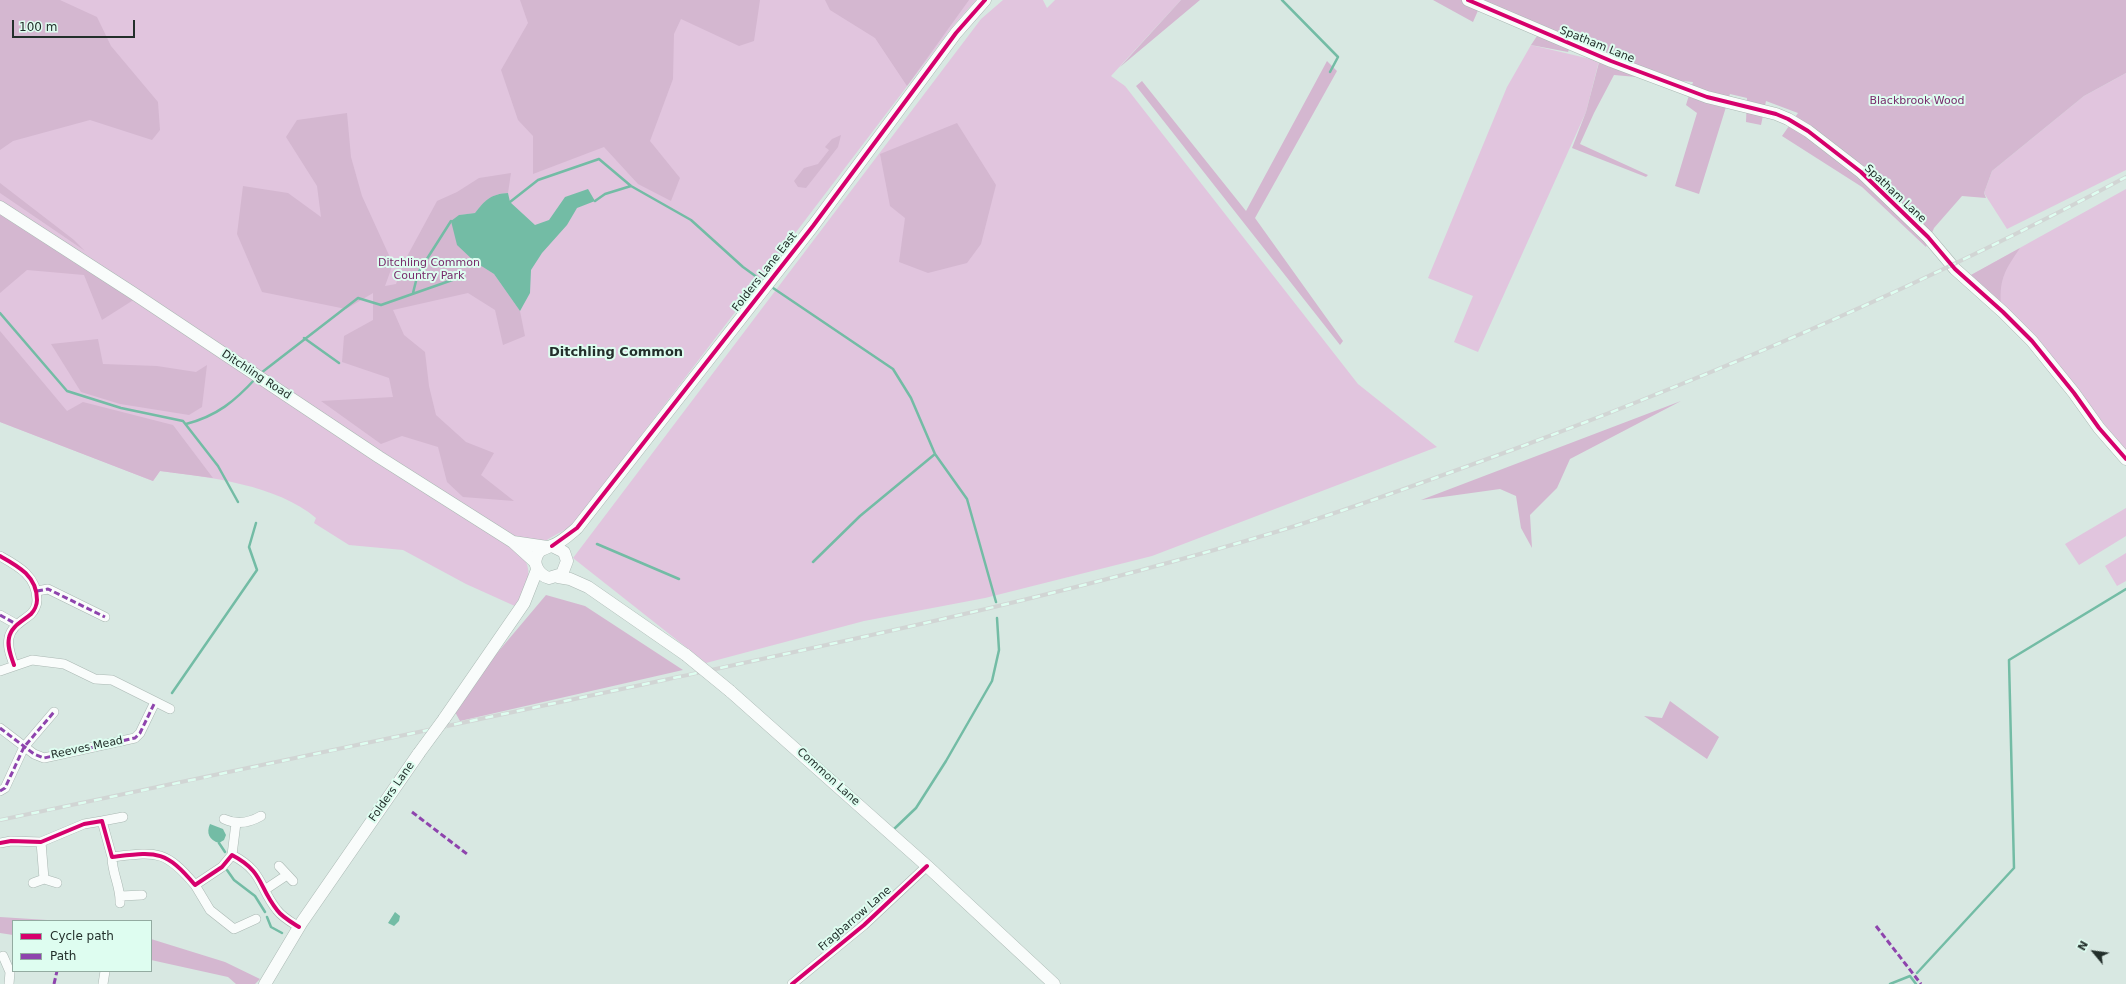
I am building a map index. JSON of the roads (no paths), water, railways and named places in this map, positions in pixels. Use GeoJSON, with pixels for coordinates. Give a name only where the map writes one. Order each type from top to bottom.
{"type":"FeatureCollection","features":[{"type":"Feature","properties":{"kind":"main road","name":"Folders Lane East"},"geometry":{"type":"LineString","coordinates":[[550,547],[577,528],[813,226],[956,33],[985,0]]}},
{"type":"Feature","properties":{"kind":"main road","name":"Spatham Lane"},"geometry":{"type":"LineString","coordinates":[[1468,0],[1618,64],[1708,97],[1776,114],[1788,119],[1808,132],[1861,172],[1928,237],[1955,270],[2003,312],[2032,341],[2074,393],[2099,428],[2126,459]]}},
{"type":"Feature","properties":{"kind":"main road","name":"Ditchling Road"},"geometry":{"type":"LineString","coordinates":[[0,207],[379,457],[513,542],[536,566]]}},
{"type":"Feature","properties":{"kind":"main road","name":"Folders Lane East"},"geometry":{"type":"LineString","coordinates":[[567,559],[577,528]]}},
{"type":"Feature","properties":{"kind":"main road","name":"Ditchling Road"},"geometry":{"type":"LineString","coordinates":[[513,542],[550,547]]}},
{"type":"Feature","properties":{"kind":"main road"},"geometry":{"type":"LineString","coordinates":[[550,547],[560,549],[567,559],[565,570],[556,577],[544,577],[536,566],[538,554],[550,547]]}},
{"type":"Feature","properties":{"kind":"main road","name":"Common Lane"},"geometry":{"type":"LineString","coordinates":[[567,559],[574,573],[588,587],[686,655],[730,691],[927,866],[1054,984]]}},
{"type":"Feature","properties":{"kind":"main road","name":"Folders Lane"},"geometry":{"type":"LineString","coordinates":[[524,603],[536,566]]}},
{"type":"Feature","properties":{"kind":"main road","name":"Common Lane"},"geometry":{"type":"LineString","coordinates":[[556,577],[570,579],[588,587]]}},
{"type":"Feature","properties":{"kind":"main road","name":"Folders Lane"},"geometry":{"type":"LineString","coordinates":[[265,984],[299,927],[524,603],[542,586],[556,577]]}},
{"type":"Feature","properties":{"kind":"street"},"geometry":{"type":"LineString","coordinates":[[0,556],[22,569],[30,578],[37,591],[36,603],[32,613],[16,624],[9,636],[8,646],[14,665]]}},
{"type":"Feature","properties":{"kind":"street"},"geometry":{"type":"LineString","coordinates":[[37,591],[48,589],[105,617]]}},
{"type":"Feature","properties":{"kind":"street"},"geometry":{"type":"LineString","coordinates":[[0,616],[16,624]]}},
{"type":"Feature","properties":{"kind":"street"},"geometry":{"type":"LineString","coordinates":[[0,671],[32,660],[64,664],[95,679],[112,680],[170,709]]}},
{"type":"Feature","properties":{"kind":"street","name":"Reeves Mead"},"geometry":{"type":"LineString","coordinates":[[0,728],[24,748],[44,758],[135,738],[140,733],[155,702]]}},
{"type":"Feature","properties":{"kind":"street"},"geometry":{"type":"LineString","coordinates":[[0,791],[5,788],[24,748],[54,712]]}},
{"type":"Feature","properties":{"kind":"street"},"geometry":{"type":"LineString","coordinates":[[224,819],[236,823],[247,822],[261,816]]}},
{"type":"Feature","properties":{"kind":"street"},"geometry":{"type":"LineString","coordinates":[[0,843],[11,841],[41,842],[84,824],[123,817]]}},
{"type":"Feature","properties":{"kind":"street"},"geometry":{"type":"LineString","coordinates":[[102,821],[112,857],[112,869],[120,899],[142,896]]}},
{"type":"Feature","properties":{"kind":"street"},"geometry":{"type":"LineString","coordinates":[[195,885],[222,867],[232,855],[236,823]]}},
{"type":"Feature","properties":{"kind":"street"},"geometry":{"type":"LineString","coordinates":[[41,842],[44,879]]}},
{"type":"Feature","properties":{"kind":"street"},"geometry":{"type":"LineString","coordinates":[[112,857],[145,853],[162,856],[172,861],[195,885],[210,910],[234,929],[256,919]]}},
{"type":"Feature","properties":{"kind":"street"},"geometry":{"type":"LineString","coordinates":[[232,855],[245,861],[252,868],[278,911],[299,927]]}},
{"type":"Feature","properties":{"kind":"street"},"geometry":{"type":"LineString","coordinates":[[266,889],[290,878],[279,866]]}},
{"type":"Feature","properties":{"kind":"street","name":"Fragbarrow Lane"},"geometry":{"type":"LineString","coordinates":[[792,984],[864,925],[927,866]]}},
{"type":"Feature","properties":{"kind":"street"},"geometry":{"type":"LineString","coordinates":[[33,883],[44,879],[57,883]]}},
{"type":"Feature","properties":{"kind":"street"},"geometry":{"type":"LineString","coordinates":[[3,956],[10,972],[9,984]]}},
{"type":"Feature","properties":{"kind":"street"},"geometry":{"type":"LineString","coordinates":[[103,984],[105,972]]}},
{"type":"Feature","properties":{"kind":"waterway"},"geometry":{"type":"LineString","coordinates":[[1282,0],[1338,57],[1330,72]]}},
{"type":"Feature","properties":{"kind":"waterway"},"geometry":{"type":"LineString","coordinates":[[510,202],[538,180],[599,159],[631,186],[691,220],[743,267],[761,280]]}},
{"type":"Feature","properties":{"kind":"waterway"},"geometry":{"type":"LineString","coordinates":[[595,201],[605,194],[631,186]]}},
{"type":"Feature","properties":{"kind":"waterway"},"geometry":{"type":"LineString","coordinates":[[413,293],[418,273],[451,221]]}},
{"type":"Feature","properties":{"kind":"waterway"},"geometry":{"type":"LineString","coordinates":[[261,373],[358,298],[381,305],[458,278]]}},
{"type":"Feature","properties":{"kind":"waterway"},"geometry":{"type":"LineString","coordinates":[[773,288],[893,369],[911,398],[935,454],[967,499],[996,602]]}},
{"type":"Feature","properties":{"kind":"waterway"},"geometry":{"type":"LineString","coordinates":[[0,313],[67,391],[121,408],[183,421],[218,466],[238,502]]}},
{"type":"Feature","properties":{"kind":"waterway"},"geometry":{"type":"LineString","coordinates":[[304,338],[339,363]]}},
{"type":"Feature","properties":{"kind":"waterway"},"geometry":{"type":"LineString","coordinates":[[186,424],[207,417],[225,407],[241,394],[256,378]]}},
{"type":"Feature","properties":{"kind":"waterway"},"geometry":{"type":"LineString","coordinates":[[813,562],[860,516],[935,454]]}},
{"type":"Feature","properties":{"kind":"waterway"},"geometry":{"type":"LineString","coordinates":[[172,693],[257,570],[249,547],[256,523]]}},
{"type":"Feature","properties":{"kind":"waterway"},"geometry":{"type":"LineString","coordinates":[[597,544],[679,579]]}},
{"type":"Feature","properties":{"kind":"waterway"},"geometry":{"type":"LineString","coordinates":[[1917,973],[2014,868],[2009,660],[2126,589]]}},
{"type":"Feature","properties":{"kind":"waterway"},"geometry":{"type":"LineString","coordinates":[[893,830],[916,808],[946,761],[992,681],[999,650],[997,618]]}},
{"type":"Feature","properties":{"kind":"waterway"},"geometry":{"type":"LineString","coordinates":[[219,843],[225,852]]}},
{"type":"Feature","properties":{"kind":"waterway"},"geometry":{"type":"LineString","coordinates":[[227,870],[234,880],[255,896],[265,912]]}},
{"type":"Feature","properties":{"kind":"waterway"},"geometry":{"type":"LineString","coordinates":[[267,917],[271,927],[282,933]]}},
{"type":"Feature","properties":{"kind":"waterway"},"geometry":{"type":"LineString","coordinates":[[1890,984],[1910,976],[1916,984]]}},
{"type":"Feature","properties":{"kind":"railway"},"geometry":{"type":"LineString","coordinates":[[0,820],[251,768],[899,629],[1128,574],[1279,531],[1425,482],[1512,450],[1591,420],[1746,357],[1824,324],[1900,289],[2051,216],[2126,177]]}},
{"type":"Feature","properties":{"kind":"district","name":"Ditchling Common"},"geometry":{"type":"Point","coordinates":[616,353]}},
{"type":"Feature","properties":{"kind":"park label","name":"Blackbrook Wood"},"geometry":{"type":"Point","coordinates":[1917,101]}},
{"type":"Feature","properties":{"kind":"park label","name":"Ditchling Common Country Park"},"geometry":{"type":"Point","coordinates":[429,269]}}]}
